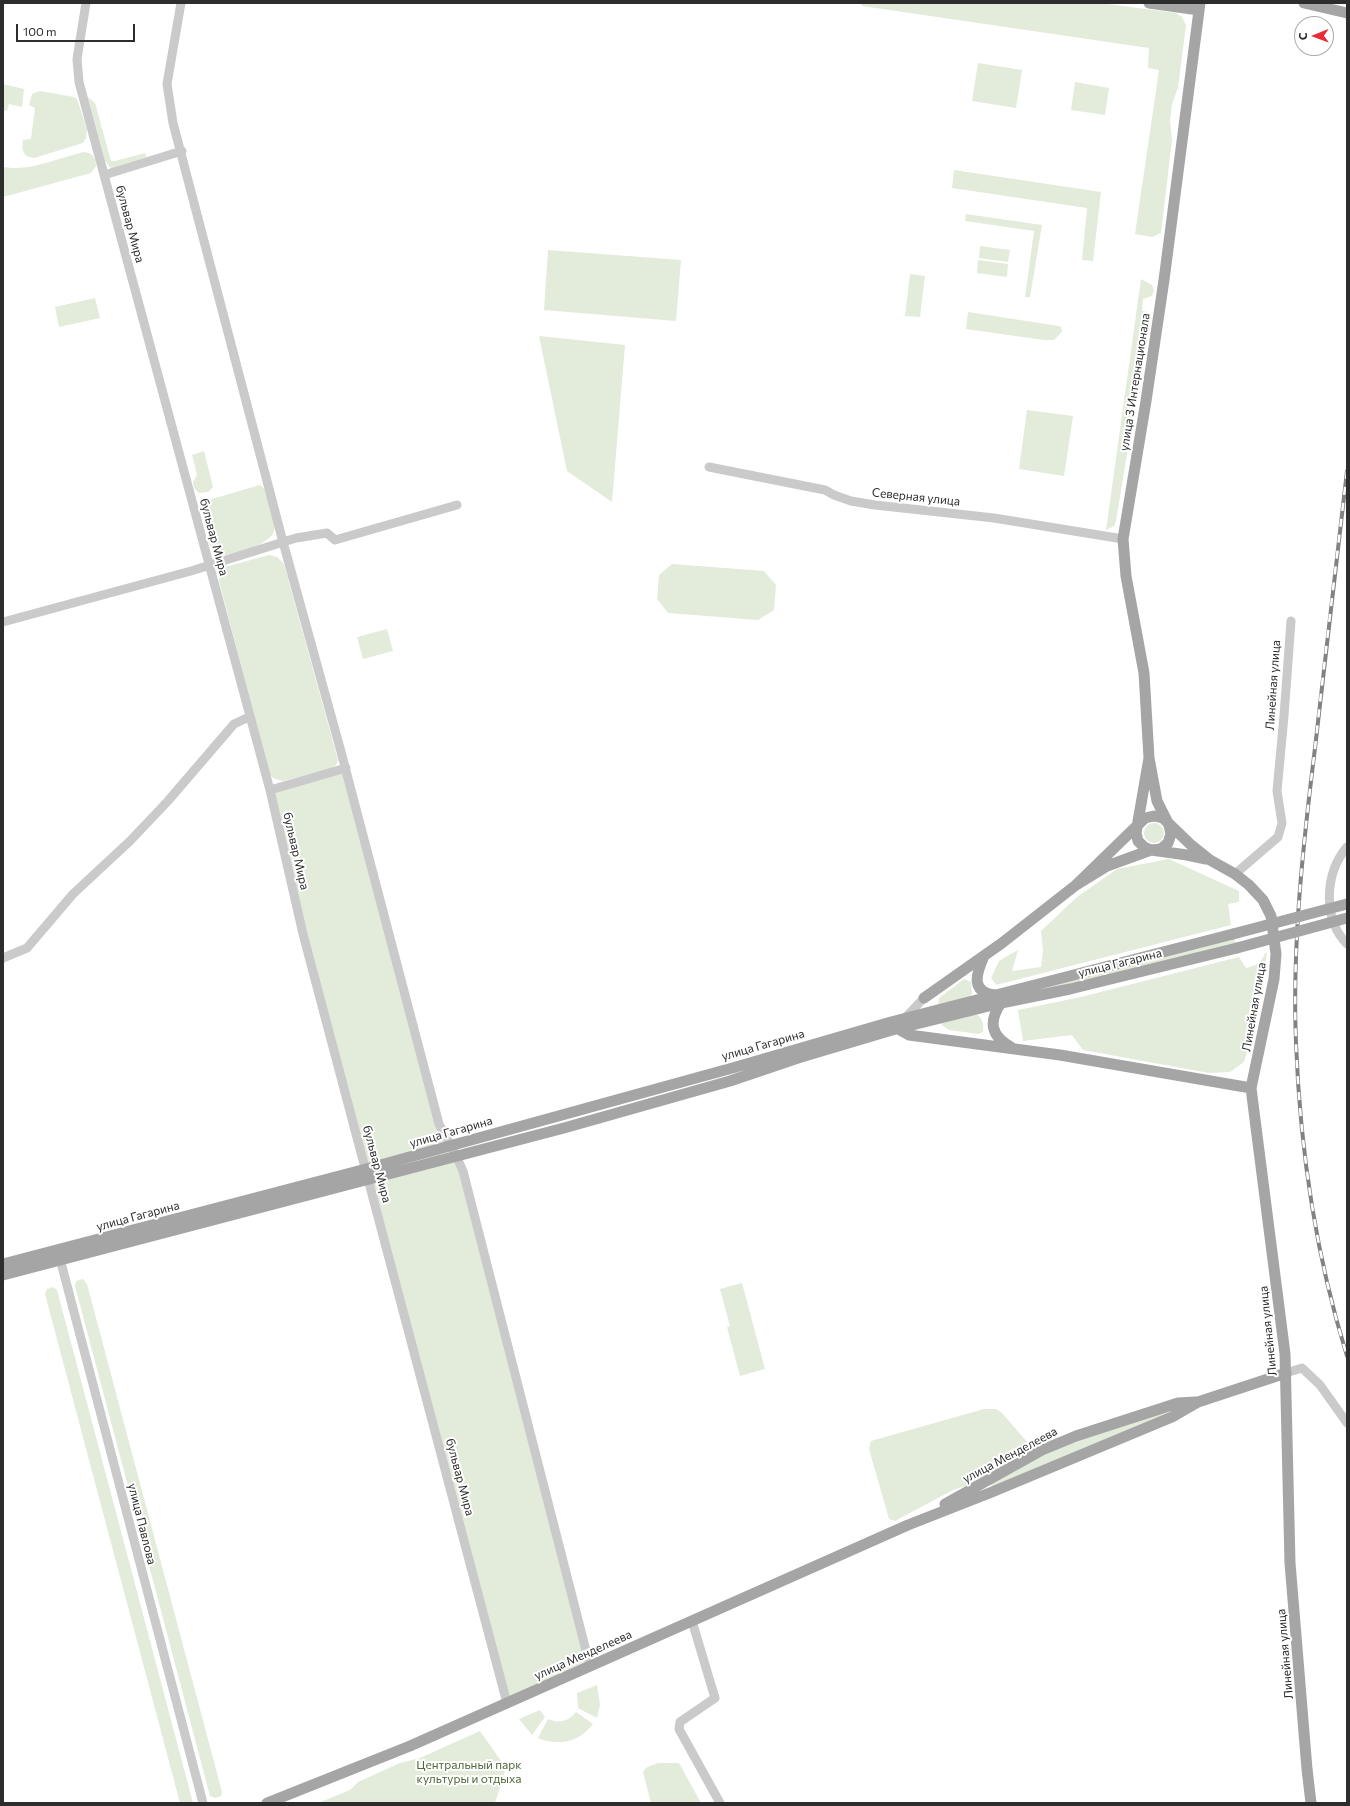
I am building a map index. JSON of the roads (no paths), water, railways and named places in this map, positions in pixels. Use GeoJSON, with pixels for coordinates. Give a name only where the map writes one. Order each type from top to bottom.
{"type":"FeatureCollection","features":[{"type":"Feature","properties":{"kind":"main road"},"geometry":{"type":"LineString","coordinates":[[1149,3],[1199,6]]}},
{"type":"Feature","properties":{"kind":"main road"},"geometry":{"type":"LineString","coordinates":[[1304,3],[1347,13]]}},
{"type":"Feature","properties":{"kind":"main road","name":"улица 3 Интернационала"},"geometry":{"type":"LineString","coordinates":[[1169,825],[1157,801],[1149,758],[1144,673],[1126,576],[1123,539],[1164,280],[1199,6]]}},
{"type":"Feature","properties":{"kind":"main road","name":"улица 3 Интернационала"},"geometry":{"type":"LineString","coordinates":[[1138,825],[1149,758]]}},
{"type":"Feature","properties":{"kind":"main road"},"geometry":{"type":"LineString","coordinates":[[924,998],[984,956],[1076,885],[1107,866],[1151,850],[1161,849],[1168,843],[1171,834],[1169,825],[1163,818],[1154,816],[1145,818],[1076,885]]}},
{"type":"Feature","properties":{"kind":"main road"},"geometry":{"type":"LineString","coordinates":[[1138,825],[1136,833],[1138,841],[1144,847],[1151,850]]}},
{"type":"Feature","properties":{"kind":"main road","name":"Линейная улица"},"geometry":{"type":"LineString","coordinates":[[1169,825],[1210,860],[1235,874],[1249,885],[1263,900],[1271,916],[1276,954],[1270,1007],[1251,1088],[1286,1354],[1290,1562],[1311,1803]]}},
{"type":"Feature","properties":{"kind":"main road","name":"Линейная улица"},"geometry":{"type":"LineString","coordinates":[[1151,850],[1210,860]]}},
{"type":"Feature","properties":{"kind":"main road","name":"улица Гагарина"},"geometry":{"type":"LineString","coordinates":[[3,1275],[59,1255],[367,1174],[457,1156],[730,1081],[798,1058],[1000,999],[1347,904]]}},
{"type":"Feature","properties":{"kind":"main road","name":"улица Гагарина"},"geometry":{"type":"LineString","coordinates":[[367,1174],[451,1145],[904,1019],[1000,999],[1070,989],[1236,948],[1347,918]]}},
{"type":"Feature","properties":{"kind":"main road"},"geometry":{"type":"LineString","coordinates":[[984,956],[980,966],[977,984],[980,990],[986,994],[1000,999],[992,1022],[994,1031],[1000,1041],[1013,1049]]}},
{"type":"Feature","properties":{"kind":"main road"},"geometry":{"type":"LineString","coordinates":[[898,1029],[909,1035],[1013,1049],[1251,1088]]}},
{"type":"Feature","properties":{"kind":"main road","name":"улица Гагарина"},"geometry":{"type":"LineString","coordinates":[[3,1264],[59,1255]]}},
{"type":"Feature","properties":{"kind":"main road","name":"улица Менделеева"},"geometry":{"type":"LineString","coordinates":[[267,1803],[410,1746],[908,1525],[992,1492],[1172,1417],[1198,1402],[1286,1373]]}},
{"type":"Feature","properties":{"kind":"main road","name":"улица Менделеева"},"geometry":{"type":"LineString","coordinates":[[908,1525],[1042,1450],[1076,1436],[1178,1403],[1198,1402]]}},
{"type":"Feature","properties":{"kind":"street","name":"бульвар Мира"},"geometry":{"type":"LineString","coordinates":[[86,3],[77,64],[79,82],[249,717],[270,790],[303,934],[507,1703]]}},
{"type":"Feature","properties":{"kind":"street"},"geometry":{"type":"LineString","coordinates":[[181,3],[167,84],[171,112],[283,542],[346,768],[439,1124],[457,1156],[467,1186],[590,1666]]}},
{"type":"Feature","properties":{"kind":"street"},"geometry":{"type":"LineString","coordinates":[[104,175],[182,151]]}},
{"type":"Feature","properties":{"kind":"street","name":"Северная улица"},"geometry":{"type":"LineString","coordinates":[[709,467],[826,490],[834,495],[851,501],[875,506],[994,518],[1123,539]]}},
{"type":"Feature","properties":{"kind":"street"},"geometry":{"type":"LineString","coordinates":[[3,622],[104,596],[209,566],[283,542],[327,533],[335,540],[457,505]]}},
{"type":"Feature","properties":{"kind":"street","name":"Линейная улица"},"geometry":{"type":"LineString","coordinates":[[1235,874],[1278,837],[1282,824],[1277,791],[1291,621]]}},
{"type":"Feature","properties":{"kind":"street"},"geometry":{"type":"LineString","coordinates":[[3,958],[27,948],[73,894],[130,841],[167,802],[234,724],[249,717]]}},
{"type":"Feature","properties":{"kind":"street"},"geometry":{"type":"LineString","coordinates":[[270,790],[346,768]]}},
{"type":"Feature","properties":{"kind":"street"},"geometry":{"type":"LineString","coordinates":[[1347,847],[1340,856],[1336,865],[1330,894],[1332,916],[1336,928],[1347,944]]}},
{"type":"Feature","properties":{"kind":"street"},"geometry":{"type":"LineString","coordinates":[[904,1019],[924,998]]}},
{"type":"Feature","properties":{"kind":"street","name":"улица Павлова"},"geometry":{"type":"LineString","coordinates":[[59,1255],[203,1803]]}},
{"type":"Feature","properties":{"kind":"street"},"geometry":{"type":"LineString","coordinates":[[1286,1373],[1302,1368],[1320,1385],[1347,1423]]}},
{"type":"Feature","properties":{"kind":"street"},"geometry":{"type":"LineString","coordinates":[[692,1621],[715,1698],[680,1722],[679,1729],[720,1803]]}},
{"type":"Feature","properties":{"kind":"railway"},"geometry":{"type":"LineString","coordinates":[[1347,471],[1303,858],[1297,932],[1295,1006],[1301,1122],[1311,1201],[1327,1280],[1347,1356]]}},
{"type":"Feature","properties":{"kind":"park label","name":"Центральный парк культуры и отдыха"},"geometry":{"type":"Point","coordinates":[469,1772]}}]}
